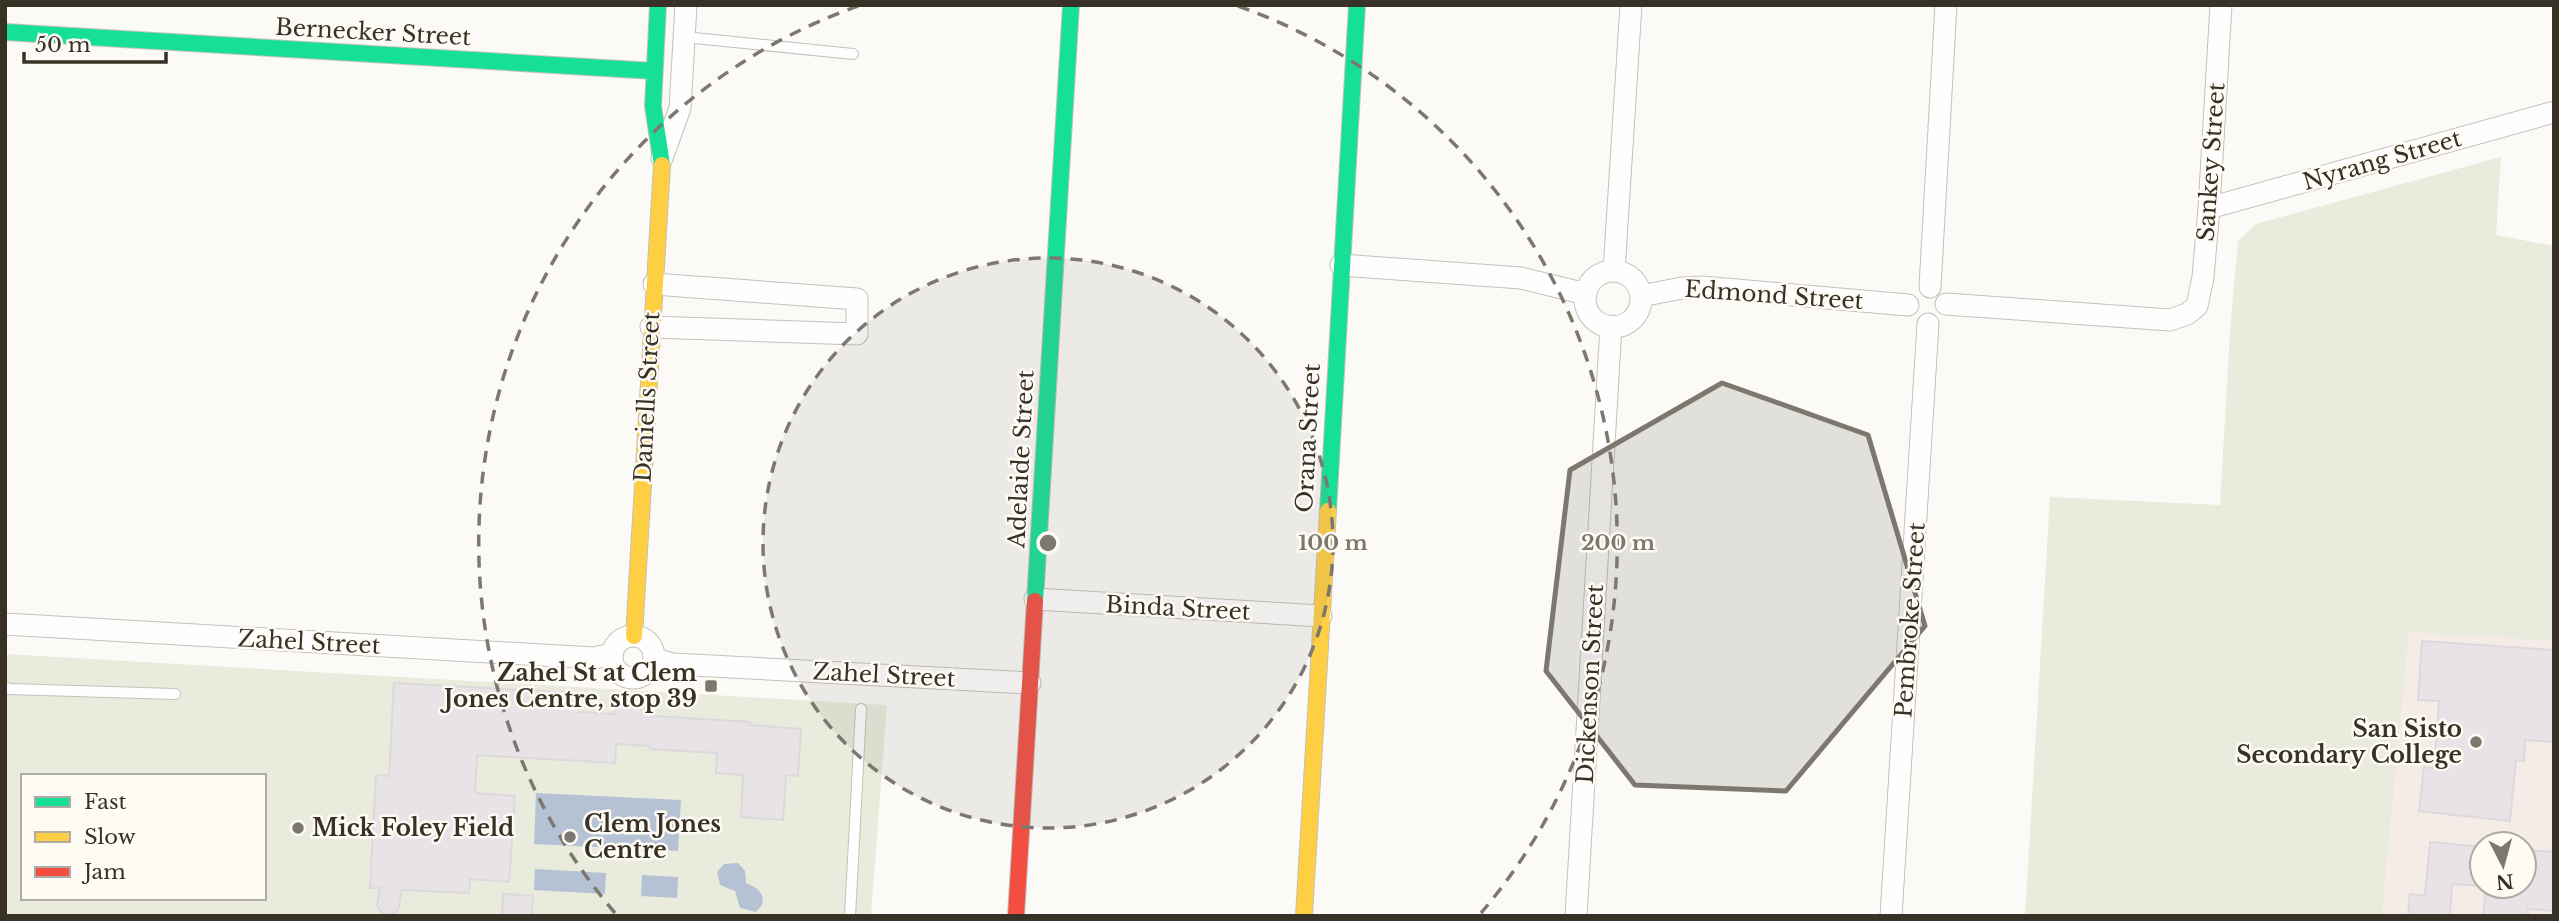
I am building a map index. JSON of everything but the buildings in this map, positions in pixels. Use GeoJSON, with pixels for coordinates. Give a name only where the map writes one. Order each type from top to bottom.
{"type":"FeatureCollection","features":[{"type":"Feature","properties":{"kind":"street","name":"Daniells Street"},"geometry":{"type":"LineString","coordinates":[[634,636],[662,159],[653,106],[659,5]]}},
{"type":"Feature","properties":{"kind":"street","name":"Daniells Street"},"geometry":{"type":"LineString","coordinates":[[662,159],[680,108],[686,5]]}},
{"type":"Feature","properties":{"kind":"street","name":"Adelaide Street"},"geometry":{"type":"LineString","coordinates":[[1016,916],[1071,5]]}},
{"type":"Feature","properties":{"kind":"street","name":"Orana Street"},"geometry":{"type":"LineString","coordinates":[[1304,916],[1357,5]]}},
{"type":"Feature","properties":{"kind":"street"},"geometry":{"type":"LineString","coordinates":[[1614,271],[1631,5]]}},
{"type":"Feature","properties":{"kind":"street"},"geometry":{"type":"LineString","coordinates":[[1930,286],[1946,5]]}},
{"type":"Feature","properties":{"kind":"street","name":"Sankey Street"},"geometry":{"type":"LineString","coordinates":[[1946,304],[2170,320],[2188,314],[2197,306],[2203,277],[2209,208],[2221,5]]}},
{"type":"Feature","properties":{"kind":"street","name":"Bernecker Street"},"geometry":{"type":"LineString","coordinates":[[5,32],[654,71]]}},
{"type":"Feature","properties":{"kind":"street","name":"Nyrang Street"},"geometry":{"type":"LineString","coordinates":[[2209,208],[2554,112]]}},
{"type":"Feature","properties":{"kind":"street"},"geometry":{"type":"LineString","coordinates":[[1341,265],[1521,278],[1586,294]]}},
{"type":"Feature","properties":{"kind":"street"},"geometry":{"type":"LineString","coordinates":[[1614,271],[1629,276],[1636,283],[1641,296],[1640,307],[1636,315],[1622,325],[1611,326],[1597,322],[1590,315],[1586,306],[1586,294],[1594,279],[1614,271]]}},
{"type":"Feature","properties":{"kind":"street"},"geometry":{"type":"LineString","coordinates":[[651,327],[857,334],[857,299],[654,284]]}},
{"type":"Feature","properties":{"kind":"street"},"geometry":{"type":"LineString","coordinates":[[1930,286],[1941,292],[1946,310],[1939,320],[1928,324],[1916,321],[1908,305],[1918,289],[1930,286]]}},
{"type":"Feature","properties":{"kind":"street","name":"Edmond Street"},"geometry":{"type":"LineString","coordinates":[[1641,296],[1702,287],[1908,305]]}},
{"type":"Feature","properties":{"kind":"street","name":"Pembroke Street"},"geometry":{"type":"LineString","coordinates":[[1891,916],[1928,324]]}},
{"type":"Feature","properties":{"kind":"street","name":"Dickenson Street"},"geometry":{"type":"LineString","coordinates":[[1576,916],[1611,326]]}},
{"type":"Feature","properties":{"kind":"street","name":"Binda Street"},"geometry":{"type":"LineString","coordinates":[[1035,599],[1321,617]]}},
{"type":"Feature","properties":{"kind":"street","name":"Zahel Street"},"geometry":{"type":"LineString","coordinates":[[5,624],[594,658],[612,654]]}},
{"type":"Feature","properties":{"kind":"street"},"geometry":{"type":"LineString","coordinates":[[634,636],[645,639],[653,648],[652,668],[645,675],[626,677],[618,672],[613,664],[612,654],[616,645],[624,638],[634,636]]}},
{"type":"Feature","properties":{"kind":"street","name":"Zahel Street"},"geometry":{"type":"LineString","coordinates":[[654,659],[673,664],[1030,683]]}},
{"type":"Feature","properties":{"kind":"lane"},"geometry":{"type":"LineString","coordinates":[[684,37],[853,54]]}},
{"type":"Feature","properties":{"kind":"lane"},"geometry":{"type":"LineString","coordinates":[[5,687],[175,694]]}},
{"type":"Feature","properties":{"kind":"lane"},"geometry":{"type":"LineString","coordinates":[[850,916],[861,709]]}},
{"type":"Feature","properties":{"kind":"highlighted area"},"geometry":{"type":"Polygon","coordinates":[[[1722,383],[1868,435],[1925,626],[1786,791],[1635,785],[1546,671],[1570,470],[1722,383]]]}},
{"type":"Feature","properties":{"kind":"shaded area"},"geometry":{"type":"Polygon","coordinates":[[[2501,157],[2496,235],[2554,246],[2554,641],[2409,632],[2382,916],[2025,916],[2050,497],[2220,505],[2238,241],[2256,224],[2501,157]]]}},
{"type":"Feature","properties":{"kind":"shaded area","name":"San Sisto Secondary College"},"geometry":{"type":"Polygon","coordinates":[[[2409,631],[2554,641],[2554,916],[2382,916],[2409,631]]]}},
{"type":"Feature","properties":{"kind":"shaded area","name":"Clem Jones Centre"},"geometry":{"type":"Polygon","coordinates":[[[5,654],[887,705],[871,916],[5,916],[5,654]]]}},
{"type":"Feature","properties":{"kind":"water"},"geometry":{"type":"Polygon","coordinates":[[[536,793],[681,800],[678,851],[534,844],[536,793]]]}},
{"type":"Feature","properties":{"kind":"water"},"geometry":{"type":"Polygon","coordinates":[[[738,863],[745,871],[746,883],[761,894],[762,905],[756,912],[740,908],[735,891],[720,885],[717,872],[724,864],[738,863]]]}},
{"type":"Feature","properties":{"kind":"water"},"geometry":{"type":"Polygon","coordinates":[[[535,869],[606,873],[605,894],[534,890],[535,869]]]}},
{"type":"Feature","properties":{"kind":"water"},"geometry":{"type":"Polygon","coordinates":[[[642,875],[678,877],[677,898],[641,896],[642,875]]]}},
{"type":"Feature","properties":{"kind":"traffic: fast"},"geometry":{"type":"LineString","coordinates":[[658,5],[653,106],[662,165]]}},
{"type":"Feature","properties":{"kind":"traffic: fast"},"geometry":{"type":"LineString","coordinates":[[1035,601],[1071,5]]}},
{"type":"Feature","properties":{"kind":"traffic: fast"},"geometry":{"type":"LineString","coordinates":[[1328,511],[1357,5]]}},
{"type":"Feature","properties":{"kind":"traffic: fast"},"geometry":{"type":"LineString","coordinates":[[5,32],[654,71]]}},
{"type":"Feature","properties":{"kind":"traffic: slow"},"geometry":{"type":"LineString","coordinates":[[634,636],[662,165]]}},
{"type":"Feature","properties":{"kind":"traffic: slow"},"geometry":{"type":"LineString","coordinates":[[1304,916],[1328,511]]}},
{"type":"Feature","properties":{"kind":"traffic: jam"},"geometry":{"type":"LineString","coordinates":[[1016,916],[1035,601]]}},
{"type":"Feature","properties":{"kind":"place","name":"Zahel St at Clem Jones Centre, stop 39"},"geometry":{"type":"Point","coordinates":[711,686]}},
{"type":"Feature","properties":{"kind":"place","name":"San Sisto Secondary College"},"geometry":{"type":"Point","coordinates":[2476,742]}},
{"type":"Feature","properties":{"kind":"place","name":"Mick Foley Field"},"geometry":{"type":"Point","coordinates":[298,828]}},
{"type":"Feature","properties":{"kind":"place","name":"Clem Jones Centre"},"geometry":{"type":"Point","coordinates":[570,837]}}]}
